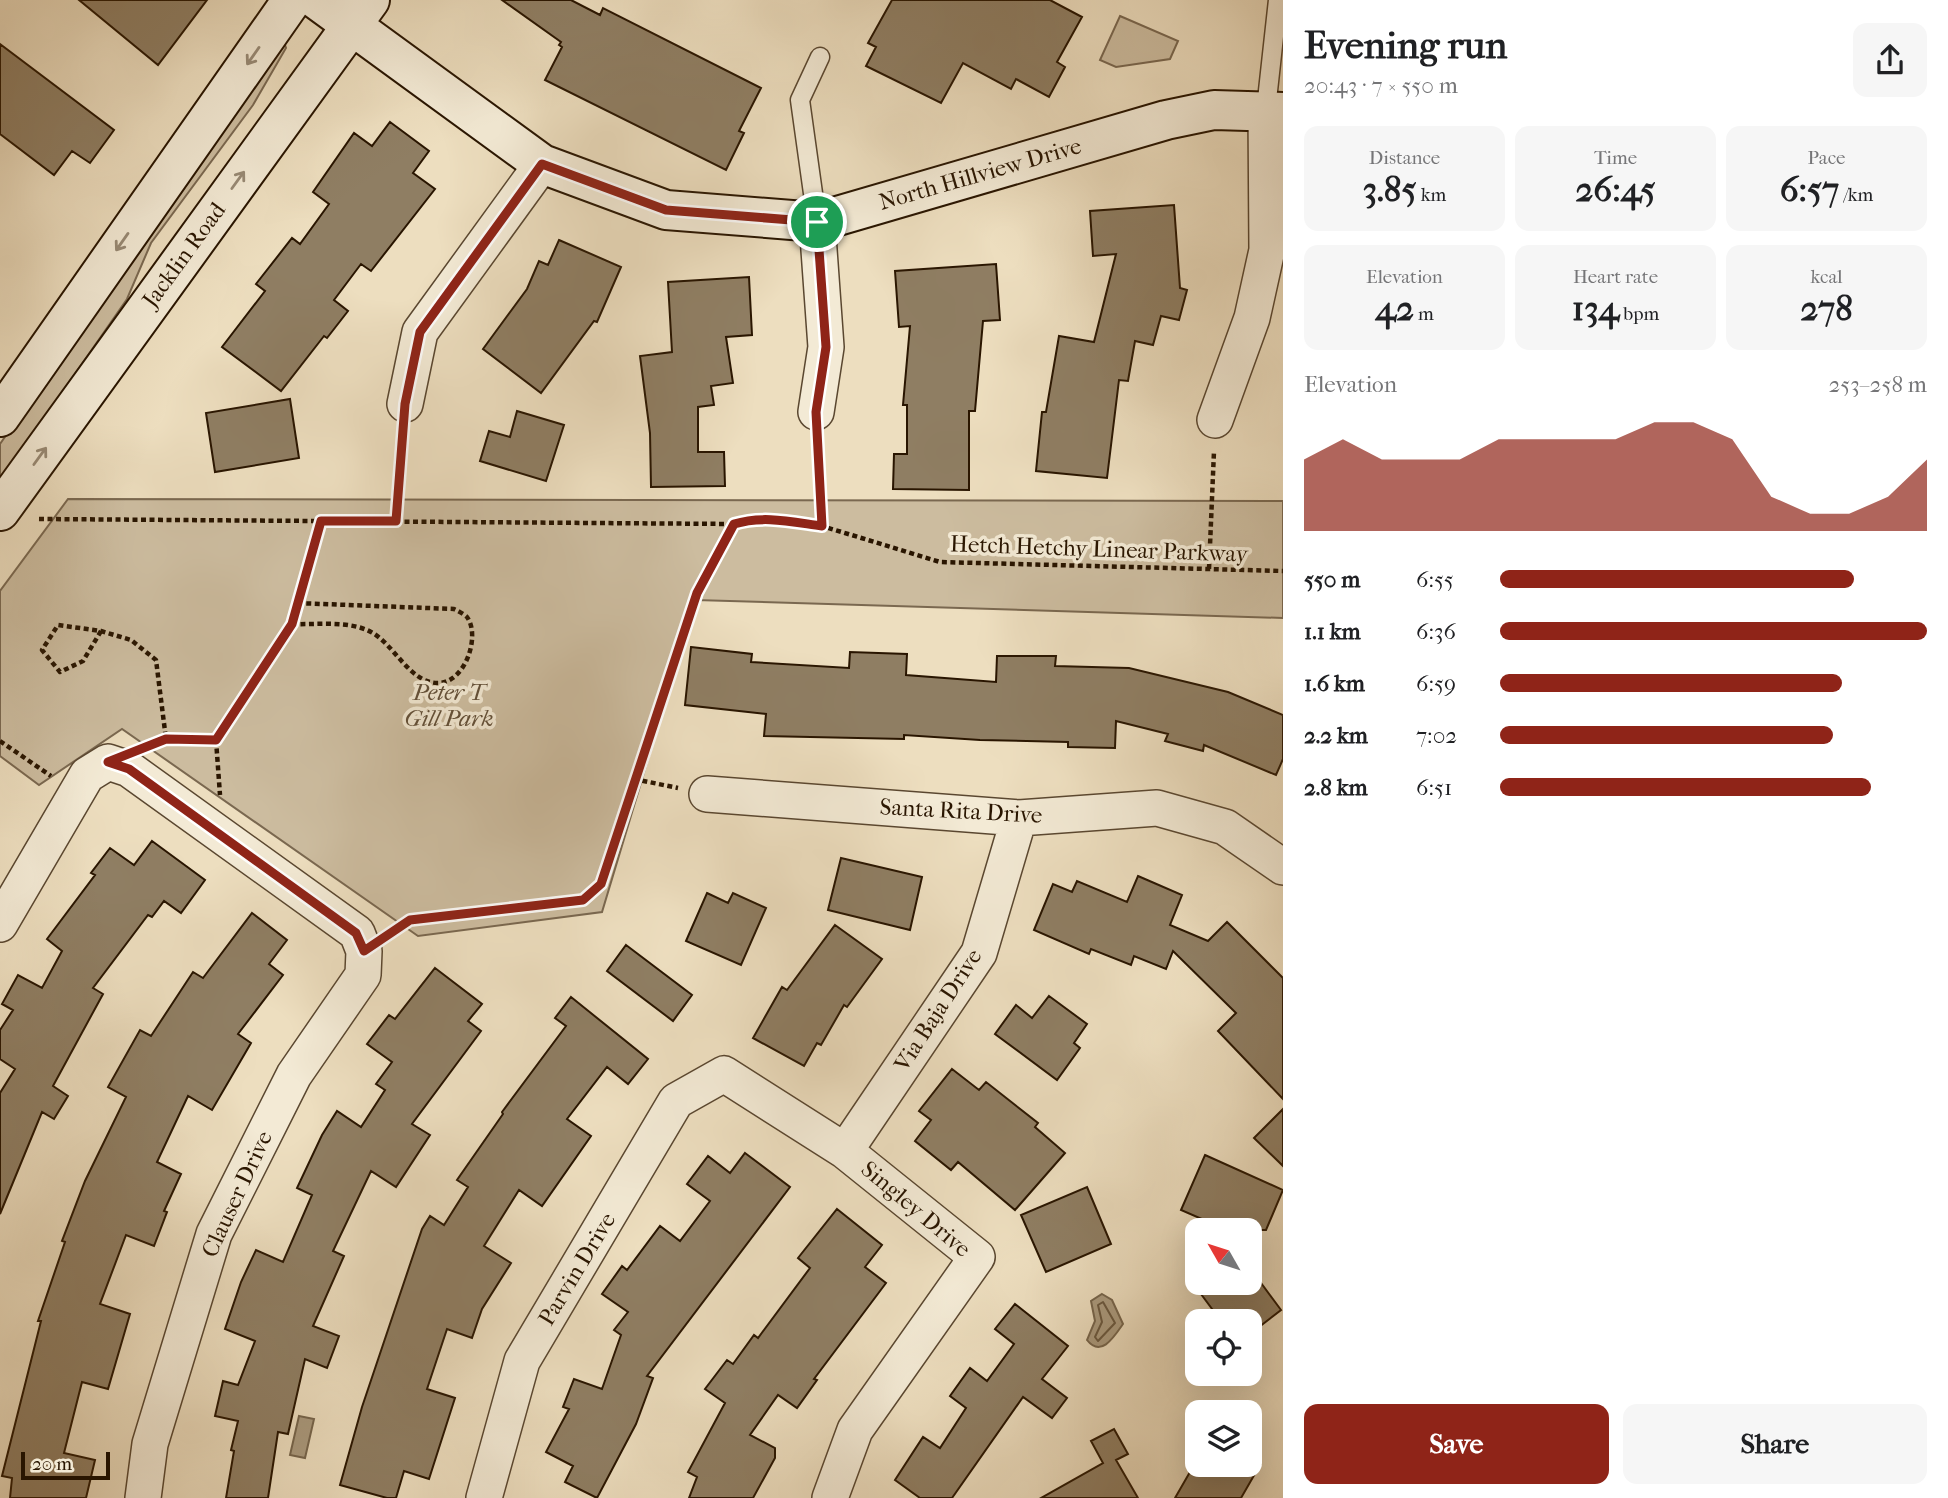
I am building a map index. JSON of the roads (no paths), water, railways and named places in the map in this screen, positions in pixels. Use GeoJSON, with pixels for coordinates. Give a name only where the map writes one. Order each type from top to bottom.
{"type":"FeatureCollection","features":[{"type":"Feature","properties":{"kind":"main road"},"geometry":{"type":"LineString","coordinates":[[0,417],[292,0]]}},
{"type":"Feature","properties":{"kind":"main road","name":"North Hillview Drive"},"geometry":{"type":"LineString","coordinates":[[317,0],[361,13],[542,164],[666,210],[817,222],[1166,120],[1214,110],[1275,111]]}},
{"type":"Feature","properties":{"kind":"main road","name":"Jacklin Road"},"geometry":{"type":"LineString","coordinates":[[0,511],[361,13]]}},
{"type":"Feature","properties":{"kind":"street"},"geometry":{"type":"LineString","coordinates":[[1215,420],[1252,318],[1266,250],[1275,111]]}},
{"type":"Feature","properties":{"kind":"street"},"geometry":{"type":"LineString","coordinates":[[405,404],[420,332],[542,164]]}},
{"type":"Feature","properties":{"kind":"street"},"geometry":{"type":"LineString","coordinates":[[816,412],[826,347],[817,222]]}},
{"type":"Feature","properties":{"kind":"street","name":"Clauser Drive"},"geometry":{"type":"LineString","coordinates":[[0,924],[76,793],[88,775],[108,762],[129,769],[356,933],[364,951],[363,975],[294,1075],[214,1234],[150,1444],[143,1498]]}},
{"type":"Feature","properties":{"kind":"street","name":"Santa Rita Drive"},"geometry":{"type":"LineString","coordinates":[[707,794],[1019,818],[1157,807],[1225,827],[1283,867]]}},
{"type":"Feature","properties":{"kind":"street","name":"Via Baja Drive"},"geometry":{"type":"LineString","coordinates":[[845,1151],[979,953],[1019,818]]}},
{"type":"Feature","properties":{"kind":"street","name":"Singley Drive"},"geometry":{"type":"LineString","coordinates":[[724,1074],[845,1151],[977,1257],[855,1430],[830,1498]]}},
{"type":"Feature","properties":{"kind":"street","name":"Parvin Drive"},"geometry":{"type":"LineString","coordinates":[[484,1498],[522,1362],[676,1101],[724,1074]]}},
{"type":"Feature","properties":{"kind":"lane"},"geometry":{"type":"LineString","coordinates":[[1275,111],[1278,0]]}},
{"type":"Feature","properties":{"kind":"lane"},"geometry":{"type":"LineString","coordinates":[[817,222],[800,100],[820,57]]}},
{"type":"Feature","properties":{"kind":"water"},"geometry":{"type":"Polygon","coordinates":[[[1102,1294],[1112,1300],[1123,1324],[1107,1344],[1097,1347],[1087,1340],[1095,1321],[1091,1301],[1102,1294]]]}},
{"type":"Feature","properties":{"kind":"water"},"geometry":{"type":"Polygon","coordinates":[[[299,1416],[314,1419],[305,1458],[290,1455],[299,1416]]]}},
{"type":"Feature","properties":{"kind":"park label","name":"Peter T Gill Park"},"geometry":{"type":"Point","coordinates":[449,705]}}]}
